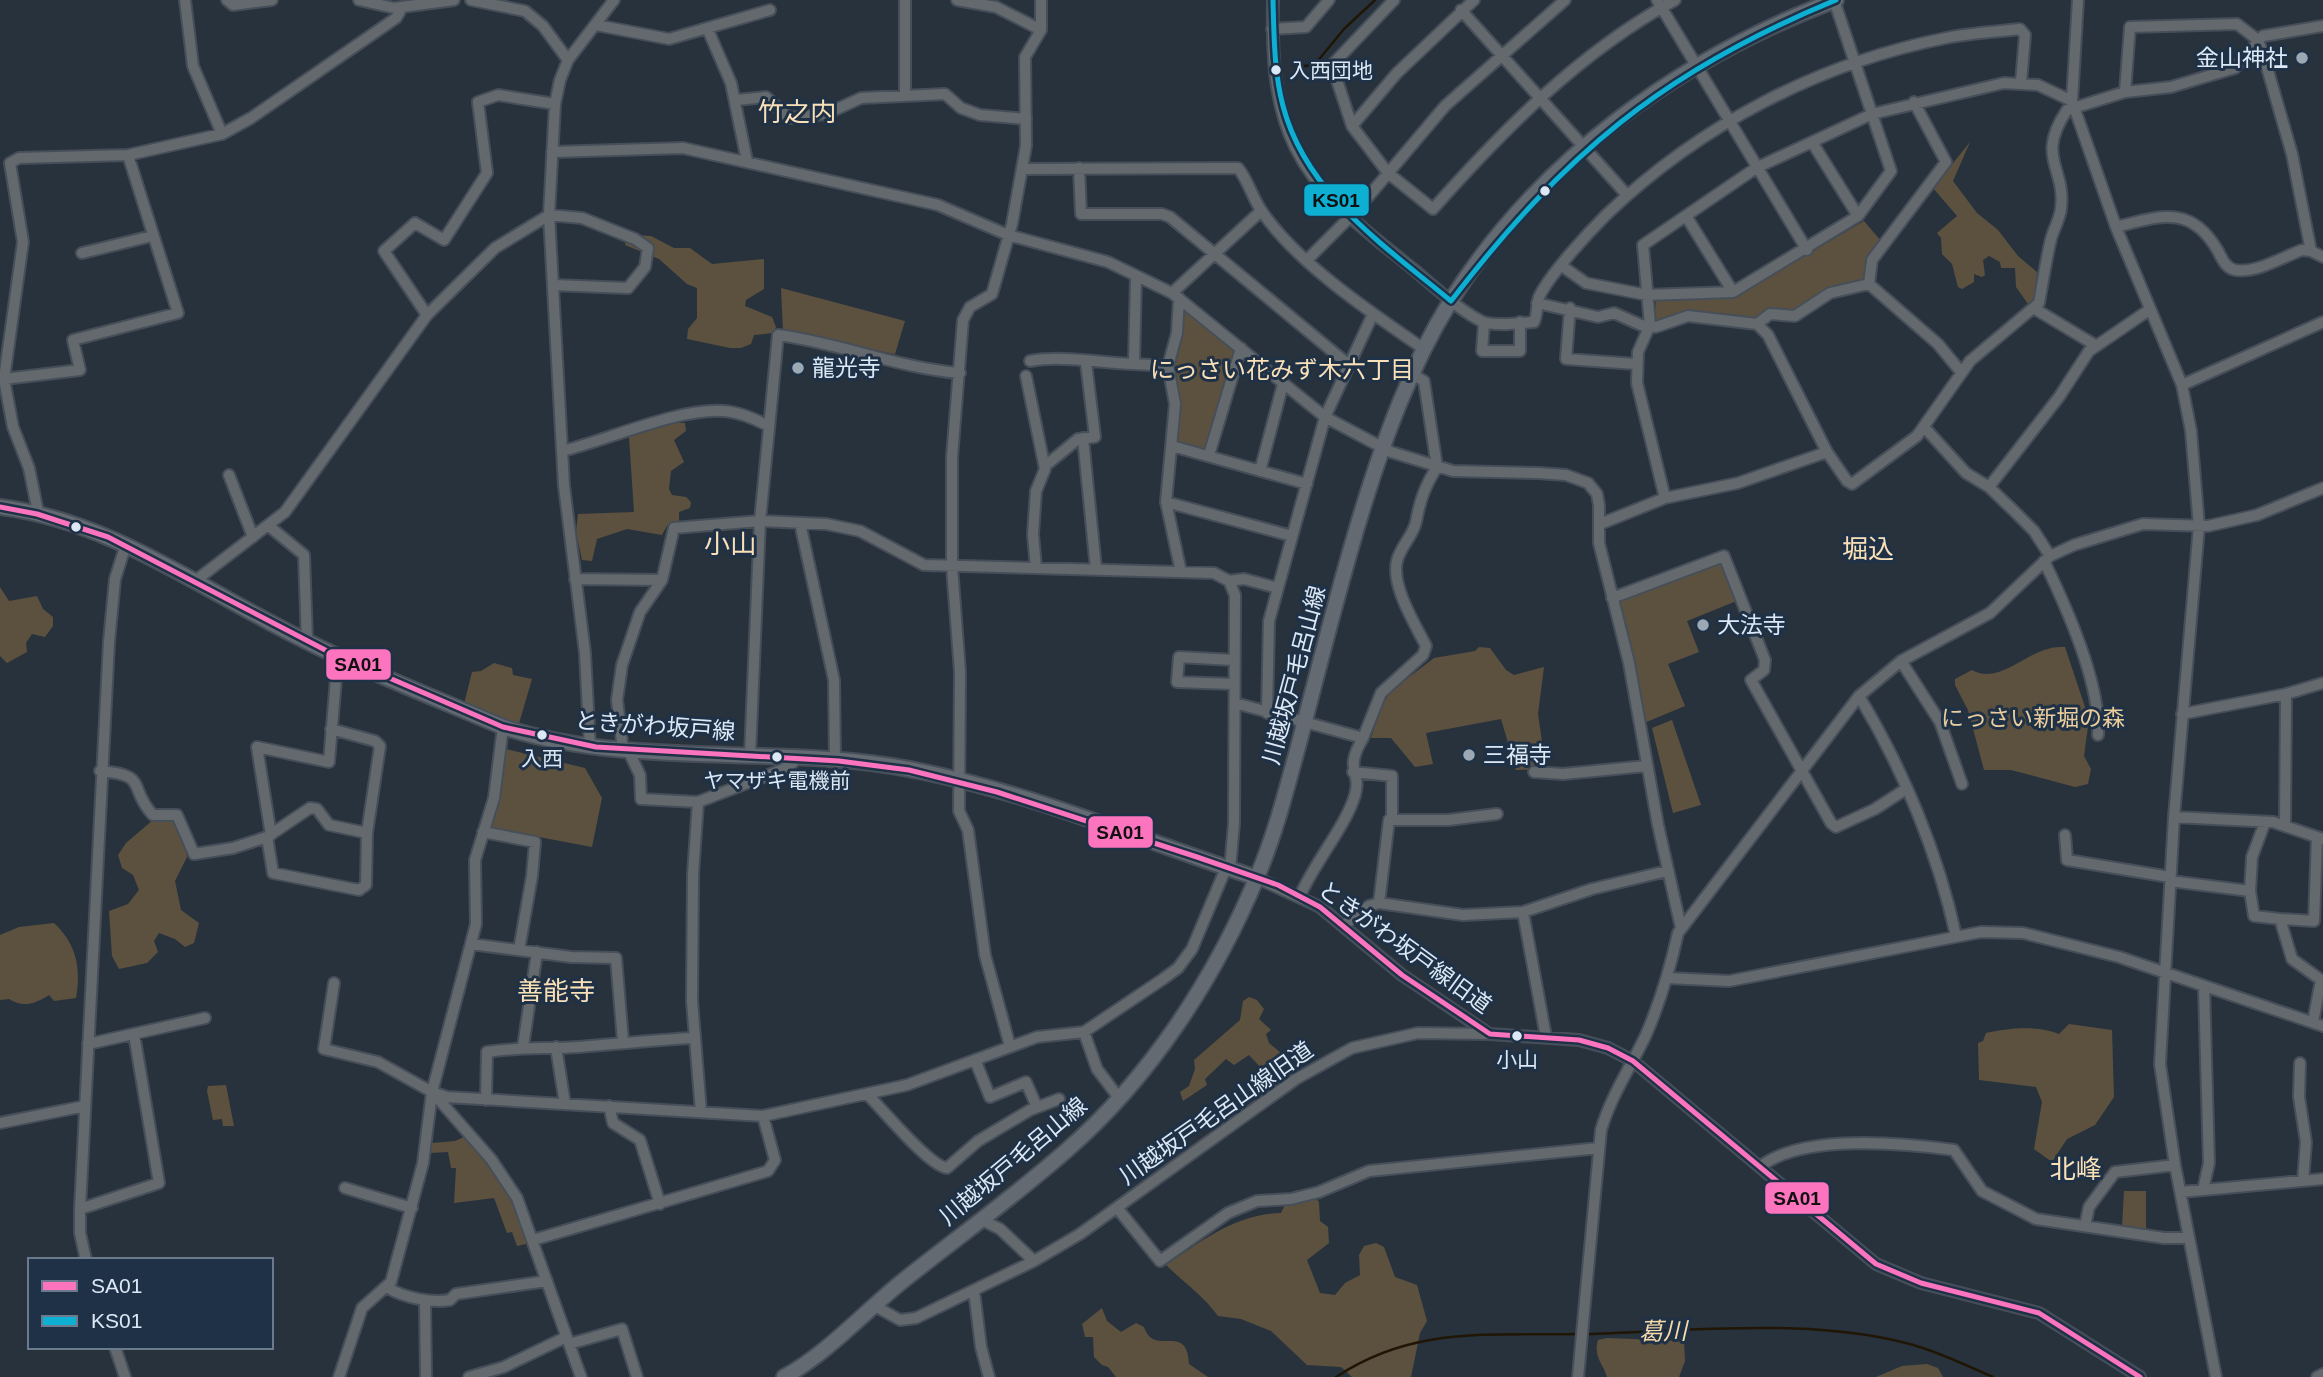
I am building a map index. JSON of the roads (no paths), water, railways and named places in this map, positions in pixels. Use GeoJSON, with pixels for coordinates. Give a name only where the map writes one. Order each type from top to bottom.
{"type":"FeatureCollection","features":[{"type":"Feature","properties":{"kind":"main road","name":"川越坂戸毛呂山線"},"geometry":{"type":"LineString","coordinates":[[785,1377],[813,1358],[873,1305],[1071,1147],[1119,1098],[1181,1019],[1225,944],[1257,878],[1278,818],[1382,448],[1412,374],[1451,301],[1500,234],[1585,147],[1646,98],[1745,37],[1835,0]]}},
{"type":"Feature","properties":{"kind":"main road","name":"ときがわ坂戸線"},"geometry":{"type":"LineString","coordinates":[[0,507],[38,512],[86,527],[126,544],[307,641],[503,727],[534,737],[625,750],[799,757],[891,766],[960,781],[1257,878]]}},
{"type":"Feature","properties":{"kind":"street"},"geometry":{"type":"LineString","coordinates":[[185,0],[193,66],[222,134]]}},
{"type":"Feature","properties":{"kind":"street"},"geometry":{"type":"LineString","coordinates":[[227,0],[233,5],[272,0]]}},
{"type":"Feature","properties":{"kind":"street"},"geometry":{"type":"LineString","coordinates":[[359,0],[402,8],[431,1],[454,0]]}},
{"type":"Feature","properties":{"kind":"street"},"geometry":{"type":"LineString","coordinates":[[471,0],[488,1],[525,11],[535,17],[568,60]]}},
{"type":"Feature","properties":{"kind":"street"},"geometry":{"type":"LineString","coordinates":[[590,747],[585,653],[562,451],[549,215],[555,104],[568,60],[614,0]]}},
{"type":"Feature","properties":{"kind":"street"},"geometry":{"type":"LineString","coordinates":[[905,0],[905,96]]}},
{"type":"Feature","properties":{"kind":"street"},"geometry":{"type":"LineString","coordinates":[[957,0],[996,8],[1041,30]]}},
{"type":"Feature","properties":{"kind":"street"},"geometry":{"type":"LineString","coordinates":[[1010,1046],[985,955],[968,830],[959,811],[960,672],[952,566],[953,432],[963,320],[970,307],[992,294],[1022,169],[1026,119],[1026,52],[1037,41],[1041,30],[1041,0]]}},
{"type":"Feature","properties":{"kind":"street"},"geometry":{"type":"LineString","coordinates":[[1273,0],[1272,29],[1279,99],[1295,148],[1320,186],[1349,218],[1451,301],[1484,323],[1536,321],[1540,295],[1584,236],[1627,195],[1672,157],[1729,120],[1794,86],[1855,63],[1945,38],[2020,29],[2025,35],[2021,83]]}},
{"type":"Feature","properties":{"kind":"street"},"geometry":{"type":"LineString","coordinates":[[1272,29],[1306,27],[1329,0]]}},
{"type":"Feature","properties":{"kind":"street"},"geometry":{"type":"LineString","coordinates":[[1394,0],[1332,65],[1352,126],[1388,173],[1433,209],[1481,155],[1541,98],[1600,48],[1660,4],[1675,0]]}},
{"type":"Feature","properties":{"kind":"street"},"geometry":{"type":"LineString","coordinates":[[1352,126],[1397,73],[1474,0]]}},
{"type":"Feature","properties":{"kind":"street"},"geometry":{"type":"LineString","coordinates":[[1307,260],[1349,218],[1445,106],[1565,0]]}},
{"type":"Feature","properties":{"kind":"street"},"geometry":{"type":"LineString","coordinates":[[1562,267],[1586,283],[1647,296],[1733,292],[1807,250],[1858,216],[1891,171],[1835,0]]}},
{"type":"Feature","properties":{"kind":"street"},"geometry":{"type":"LineString","coordinates":[[2078,0],[2073,104],[2100,185],[2148,310],[2182,385],[2190,431],[2199,526],[2174,817],[2160,1064],[2175,1166],[2216,1377]]}},
{"type":"Feature","properties":{"kind":"street"},"geometry":{"type":"LineString","coordinates":[[1660,4],[1807,250]]}},
{"type":"Feature","properties":{"kind":"street"},"geometry":{"type":"LineString","coordinates":[[10,163],[19,158],[128,155],[222,134],[251,118],[396,18],[402,8]]}},
{"type":"Feature","properties":{"kind":"street"},"geometry":{"type":"LineString","coordinates":[[596,25],[669,39],[708,30],[770,10]]}},
{"type":"Feature","properties":{"kind":"street"},"geometry":{"type":"LineString","coordinates":[[1461,10],[1627,195]]}},
{"type":"Feature","properties":{"kind":"street"},"geometry":{"type":"LineString","coordinates":[[2125,92],[2130,27],[2237,24],[2258,40],[2286,131],[2311,251]]}},
{"type":"Feature","properties":{"kind":"street"},"geometry":{"type":"LineString","coordinates":[[1538,303],[1598,317],[1614,313],[1641,325],[1663,326],[1689,316],[1757,324],[1768,335],[1827,452],[1852,484],[1925,428],[1961,372],[2039,303],[2042,274],[2062,206],[2062,193],[2051,154],[2052,140],[2064,114],[2073,104],[2125,92],[2171,87],[2235,68],[2258,40],[2269,34],[2323,26]]}},
{"type":"Feature","properties":{"kind":"street"},"geometry":{"type":"LineString","coordinates":[[708,30],[736,100],[747,161]]}},
{"type":"Feature","properties":{"kind":"street"},"geometry":{"type":"LineString","coordinates":[[1665,498],[1640,398],[1636,364],[1650,325],[1643,245],[1756,168],[1872,114],[2004,83],[2038,85],[2073,104]]}},
{"type":"Feature","properties":{"kind":"street"},"geometry":{"type":"LineString","coordinates":[[736,100],[766,97],[789,118],[826,114],[861,98],[945,94],[961,108],[980,115],[1026,119]]}},
{"type":"Feature","properties":{"kind":"street"},"geometry":{"type":"LineString","coordinates":[[427,315],[384,251],[415,223],[444,240],[482,184],[488,166],[478,102],[498,95],[555,104]]}},
{"type":"Feature","properties":{"kind":"street"},"geometry":{"type":"LineString","coordinates":[[1869,284],[1872,260],[1946,162],[1914,102]]}},
{"type":"Feature","properties":{"kind":"street"},"geometry":{"type":"LineString","coordinates":[[1812,142],[1858,216]]}},
{"type":"Feature","properties":{"kind":"street"},"geometry":{"type":"LineString","coordinates":[[552,152],[683,148],[938,205],[1008,235],[1108,262],[1176,295],[1325,417],[1382,448],[1453,471],[1538,473],[1582,480],[1597,494],[1599,543],[1629,663],[1646,766],[1681,928]]}},
{"type":"Feature","properties":{"kind":"street"},"geometry":{"type":"LineString","coordinates":[[4,379],[80,370],[73,340],[178,313],[128,155]]}},
{"type":"Feature","properties":{"kind":"street"},"geometry":{"type":"LineString","coordinates":[[0,157],[10,163],[23,243],[4,379],[13,428],[29,468],[38,512]]}},
{"type":"Feature","properties":{"kind":"street"},"geometry":{"type":"LineString","coordinates":[[1022,169],[1235,167],[1241,170],[1261,211],[1307,260],[1373,314],[1424,349]]}},
{"type":"Feature","properties":{"kind":"street"},"geometry":{"type":"LineString","coordinates":[[1079,168],[1081,214],[1161,214],[1170,217],[1349,365]]}},
{"type":"Feature","properties":{"kind":"street"},"geometry":{"type":"LineString","coordinates":[[1181,572],[1166,502],[1175,404],[1168,366],[1178,326],[1176,295],[1261,211]]}},
{"type":"Feature","properties":{"kind":"street"},"geometry":{"type":"LineString","coordinates":[[195,581],[285,512],[315,474],[427,315],[495,248],[549,215],[582,218],[635,239],[648,248],[645,267],[628,288],[553,285]]}},
{"type":"Feature","properties":{"kind":"street"},"geometry":{"type":"LineString","coordinates":[[2116,227],[2175,215],[2206,231],[2224,263],[2235,270],[2248,270],[2302,250],[2323,257]]}},
{"type":"Feature","properties":{"kind":"street"},"geometry":{"type":"LineString","coordinates":[[1686,216],[1733,292]]}},
{"type":"Feature","properties":{"kind":"street"},"geometry":{"type":"LineString","coordinates":[[82,253],[152,236]]}},
{"type":"Feature","properties":{"kind":"street"},"geometry":{"type":"LineString","coordinates":[[1134,364],[1136,276]]}},
{"type":"Feature","properties":{"kind":"street"},"geometry":{"type":"LineString","coordinates":[[1757,324],[1770,314],[1795,316],[1830,293],[1869,284]]}},
{"type":"Feature","properties":{"kind":"street"},"geometry":{"type":"LineString","coordinates":[[1869,284],[1938,344],[1961,372]]}},
{"type":"Feature","properties":{"kind":"street"},"geometry":{"type":"LineString","coordinates":[[1570,309],[1566,359],[1636,364]]}},
{"type":"Feature","properties":{"kind":"street"},"geometry":{"type":"LineString","coordinates":[[2035,309],[2095,345]]}},
{"type":"Feature","properties":{"kind":"street"},"geometry":{"type":"LineString","coordinates":[[1989,487],[2095,345],[2148,310]]}},
{"type":"Feature","properties":{"kind":"street"},"geometry":{"type":"LineString","coordinates":[[1267,713],[1269,621],[1325,417],[1373,314]]}},
{"type":"Feature","properties":{"kind":"street"},"geometry":{"type":"LineString","coordinates":[[1484,323],[1482,351],[1520,351],[1520,322]]}},
{"type":"Feature","properties":{"kind":"street"},"geometry":{"type":"LineString","coordinates":[[2182,385],[2323,322]]}},
{"type":"Feature","properties":{"kind":"street"},"geometry":{"type":"LineString","coordinates":[[750,755],[760,522],[778,335],[895,360],[923,370],[960,373]]}},
{"type":"Feature","properties":{"kind":"street"},"geometry":{"type":"LineString","coordinates":[[1209,456],[1241,348]]}},
{"type":"Feature","properties":{"kind":"street"},"geometry":{"type":"LineString","coordinates":[[1030,361],[1051,357],[1086,363],[1168,366]]}},
{"type":"Feature","properties":{"kind":"street"},"geometry":{"type":"LineString","coordinates":[[1037,568],[1033,534],[1035,491],[1045,466],[1078,439],[1095,437],[1086,363]]}},
{"type":"Feature","properties":{"kind":"street"},"geometry":{"type":"LineString","coordinates":[[1300,896],[1311,869],[1355,797],[1357,785],[1353,772],[1353,757],[1381,693],[1423,655],[1426,646],[1408,604],[1399,593],[1397,561],[1416,522],[1422,490],[1437,467],[1424,381],[1412,374]]}},
{"type":"Feature","properties":{"kind":"street"},"geometry":{"type":"LineString","coordinates":[[1026,376],[1045,466]]}},
{"type":"Feature","properties":{"kind":"street"},"geometry":{"type":"LineString","coordinates":[[1260,471],[1283,384]]}},
{"type":"Feature","properties":{"kind":"street"},"geometry":{"type":"LineString","coordinates":[[562,451],[695,413],[725,411],[746,415],[769,426]]}},
{"type":"Feature","properties":{"kind":"street"},"geometry":{"type":"LineString","coordinates":[[1925,428],[1966,473],[1989,487],[2034,531],[2047,558],[2076,637],[2094,696],[2098,735]]}},
{"type":"Feature","properties":{"kind":"street"},"geometry":{"type":"LineString","coordinates":[[1083,439],[1096,569]]}},
{"type":"Feature","properties":{"kind":"street"},"geometry":{"type":"LineString","coordinates":[[1172,446],[1307,485]]}},
{"type":"Feature","properties":{"kind":"street"},"geometry":{"type":"LineString","coordinates":[[1600,524],[1665,498],[1738,483],[1827,452]]}},
{"type":"Feature","properties":{"kind":"street"},"geometry":{"type":"LineString","coordinates":[[229,475],[253,537]]}},
{"type":"Feature","properties":{"kind":"street"},"geometry":{"type":"LineString","coordinates":[[1578,1377],[1599,1148],[1607,1109],[1633,1060],[1668,978],[1681,928],[1859,696],[1901,661],[1990,613],[2047,558],[2074,545],[2143,524],[2199,526],[2257,515],[2323,488]]}},
{"type":"Feature","properties":{"kind":"street"},"geometry":{"type":"LineString","coordinates":[[1166,502],[1292,536]]}},
{"type":"Feature","properties":{"kind":"street"},"geometry":{"type":"LineString","coordinates":[[799,757],[789,767],[698,802],[641,799],[640,775],[625,750],[617,700],[622,665],[640,612],[662,580],[674,528],[760,522],[826,524],[860,531],[916,563],[1206,571],[1229,581],[1244,579],[1278,588]]}},
{"type":"Feature","properties":{"kind":"street"},"geometry":{"type":"LineString","coordinates":[[800,523],[834,680],[835,761]]}},
{"type":"Feature","properties":{"kind":"street"},"geometry":{"type":"LineString","coordinates":[[269,526],[304,555],[307,641]]}},
{"type":"Feature","properties":{"kind":"street"},"geometry":{"type":"LineString","coordinates":[[86,1258],[80,1233],[80,1209],[100,771],[115,579],[126,544]]}},
{"type":"Feature","properties":{"kind":"street"},"geometry":{"type":"LineString","coordinates":[[1612,598],[1724,556],[1765,660],[1764,670],[1751,680],[1836,827],[1875,809],[1906,789]]}},
{"type":"Feature","properties":{"kind":"street"},"geometry":{"type":"LineString","coordinates":[[575,579],[662,580]]}},
{"type":"Feature","properties":{"kind":"street"},"geometry":{"type":"LineString","coordinates":[[334,984],[324,1049],[378,1062],[432,1092],[486,1100],[763,1116],[906,1085],[1037,1037],[1084,1032],[1178,968],[1192,949],[1228,868],[1234,823],[1235,595],[1229,581]]}},
{"type":"Feature","properties":{"kind":"street"},"geometry":{"type":"LineString","coordinates":[[331,729],[375,741],[380,746],[367,834],[366,885],[359,890],[273,873],[257,747],[329,762],[331,729],[338,655]]}},
{"type":"Feature","properties":{"kind":"street"},"geometry":{"type":"LineString","coordinates":[[1233,660],[1179,657],[1177,682],[1233,684]]}},
{"type":"Feature","properties":{"kind":"street"},"geometry":{"type":"LineString","coordinates":[[1901,661],[1940,722],[1962,784]]}},
{"type":"Feature","properties":{"kind":"street"},"geometry":{"type":"LineString","coordinates":[[2182,714],[2287,694],[2323,683]]}},
{"type":"Feature","properties":{"kind":"street"},"geometry":{"type":"LineString","coordinates":[[2284,825],[2287,694]]}},
{"type":"Feature","properties":{"kind":"street"},"geometry":{"type":"LineString","coordinates":[[1859,696],[1884,738],[1906,789],[1947,894],[1956,936]]}},
{"type":"Feature","properties":{"kind":"street"},"geometry":{"type":"LineString","coordinates":[[1234,703],[1305,720],[1363,738]]}},
{"type":"Feature","properties":{"kind":"street"},"geometry":{"type":"LineString","coordinates":[[339,1377],[362,1308],[388,1288],[412,1208],[423,1163],[432,1092],[476,924],[475,860],[494,798],[503,727]]}},
{"type":"Feature","properties":{"kind":"street"},"geometry":{"type":"LineString","coordinates":[[1534,772],[1563,774],[1646,766]]}},
{"type":"Feature","properties":{"kind":"street"},"geometry":{"type":"LineString","coordinates":[[100,771],[130,776],[138,783],[145,806],[153,814],[177,815],[194,854],[233,848],[269,836],[305,810],[314,808],[329,825],[367,834]]}},
{"type":"Feature","properties":{"kind":"street"},"geometry":{"type":"LineString","coordinates":[[1353,772],[1392,776],[1392,820]]}},
{"type":"Feature","properties":{"kind":"street"},"geometry":{"type":"LineString","coordinates":[[698,802],[693,886],[693,1038],[701,1112]]}},
{"type":"Feature","properties":{"kind":"street"},"geometry":{"type":"LineString","coordinates":[[1378,903],[1389,820],[1448,820],[1497,814]]}},
{"type":"Feature","properties":{"kind":"street"},"geometry":{"type":"LineString","coordinates":[[2174,817],[2265,822],[2284,825],[2320,838],[2314,920],[2254,916],[2250,891],[2252,857],[2265,822]]}},
{"type":"Feature","properties":{"kind":"street"},"geometry":{"type":"LineString","coordinates":[[483,832],[535,842],[519,950]]}},
{"type":"Feature","properties":{"kind":"street"},"geometry":{"type":"LineString","coordinates":[[2065,835],[2067,860],[2250,891]]}},
{"type":"Feature","properties":{"kind":"street"},"geometry":{"type":"LineString","coordinates":[[1344,925],[1368,906],[1378,903],[1463,915],[1522,912],[1592,889],[1667,871]]}},
{"type":"Feature","properties":{"kind":"street","name":"ときがわ坂戸線旧道"},"geometry":{"type":"LineString","coordinates":[[1257,878],[1300,896],[1344,925],[1402,975],[1490,1034]]}},
{"type":"Feature","properties":{"kind":"street"},"geometry":{"type":"LineString","coordinates":[[1522,912],[1546,1037]]}},
{"type":"Feature","properties":{"kind":"street"},"geometry":{"type":"LineString","coordinates":[[1668,978],[1729,981],[1956,936],[1981,932],[2023,933],[2119,957],[2318,1024],[2321,979],[2292,959],[2280,919]]}},
{"type":"Feature","properties":{"kind":"street"},"geometry":{"type":"LineString","coordinates":[[471,944],[616,958],[623,1041]]}},
{"type":"Feature","properties":{"kind":"street"},"geometry":{"type":"LineString","coordinates":[[523,1047],[537,952]]}},
{"type":"Feature","properties":{"kind":"street"},"geometry":{"type":"LineString","coordinates":[[2203,1190],[2209,1163],[2204,987]]}},
{"type":"Feature","properties":{"kind":"street"},"geometry":{"type":"LineString","coordinates":[[88,1044],[205,1018]]}},
{"type":"Feature","properties":{"kind":"street"},"geometry":{"type":"LineString","coordinates":[[1084,1032],[1097,1069],[1119,1098]]}},
{"type":"Feature","properties":{"kind":"street"},"geometry":{"type":"LineString","coordinates":[[80,1209],[159,1183],[134,1034]]}},
{"type":"Feature","properties":{"kind":"street","name":"川越坂戸毛呂山線旧道"},"geometry":{"type":"LineString","coordinates":[[873,1305],[892,1317],[907,1320],[1034,1261],[1118,1209],[1231,1125],[1331,1056],[1398,1035],[1490,1034],[1546,1037],[1593,1043],[1633,1060],[1876,1264],[1921,1283],[2039,1313],[2140,1377]]}},
{"type":"Feature","properties":{"kind":"street"},"geometry":{"type":"LineString","coordinates":[[486,1100],[487,1052],[523,1047],[693,1038]]}},
{"type":"Feature","properties":{"kind":"street"},"geometry":{"type":"LineString","coordinates":[[556,1047],[565,1104]]}},
{"type":"Feature","properties":{"kind":"street"},"geometry":{"type":"LineString","coordinates":[[975,1060],[990,1097],[1026,1082],[1037,1107]]}},
{"type":"Feature","properties":{"kind":"street"},"geometry":{"type":"LineString","coordinates":[[2300,1063],[2299,1097],[2306,1142],[2303,1181]]}},
{"type":"Feature","properties":{"kind":"street"},"geometry":{"type":"LineString","coordinates":[[432,1092],[509,1184],[533,1240],[581,1377]]}},
{"type":"Feature","properties":{"kind":"street"},"geometry":{"type":"LineString","coordinates":[[867,1095],[941,1167],[947,1168],[978,1141],[1037,1107],[1059,1099]]}},
{"type":"Feature","properties":{"kind":"street"},"geometry":{"type":"LineString","coordinates":[[0,1123],[85,1106]]}},
{"type":"Feature","properties":{"kind":"street"},"geometry":{"type":"LineString","coordinates":[[609,1106],[613,1123],[640,1140],[660,1204]]}},
{"type":"Feature","properties":{"kind":"street"},"geometry":{"type":"LineString","coordinates":[[533,1240],[768,1171],[775,1160],[763,1116]]}},
{"type":"Feature","properties":{"kind":"street"},"geometry":{"type":"LineString","coordinates":[[1762,1166],[1777,1155],[1847,1144],[1954,1150],[1982,1191],[2036,1219],[2164,1238],[2189,1238]]}},
{"type":"Feature","properties":{"kind":"street"},"geometry":{"type":"LineString","coordinates":[[1118,1209],[1160,1261],[1228,1213],[1257,1201],[1291,1199],[1319,1192],[1368,1171],[1599,1148]]}},
{"type":"Feature","properties":{"kind":"street"},"geometry":{"type":"LineString","coordinates":[[2085,1226],[2090,1207],[2115,1172],[2175,1166]]}},
{"type":"Feature","properties":{"kind":"street"},"geometry":{"type":"LineString","coordinates":[[2181,1192],[2323,1179]]}},
{"type":"Feature","properties":{"kind":"street"},"geometry":{"type":"LineString","coordinates":[[345,1188],[412,1208]]}},
{"type":"Feature","properties":{"kind":"street"},"geometry":{"type":"LineString","coordinates":[[980,1219],[1000,1229],[1034,1261]]}},
{"type":"Feature","properties":{"kind":"street"},"geometry":{"type":"LineString","coordinates":[[388,1288],[425,1300],[450,1300],[456,1294],[547,1280]]}},
{"type":"Feature","properties":{"kind":"street"},"geometry":{"type":"LineString","coordinates":[[974,1291],[981,1346],[989,1377]]}},
{"type":"Feature","properties":{"kind":"street"},"geometry":{"type":"LineString","coordinates":[[425,1300],[426,1377]]}},
{"type":"Feature","properties":{"kind":"street"},"geometry":{"type":"LineString","coordinates":[[470,1377],[504,1367],[568,1340],[622,1329],[637,1377]]}},
{"type":"Feature","properties":{"kind":"street"},"geometry":{"type":"LineString","coordinates":[[116,1349],[125,1377]]}},
{"type":"Feature","properties":{"kind":"street"},"geometry":{"type":"LineString","coordinates":[[2317,1377],[2323,1374]]}},
{"type":"Feature","properties":{"kind":"waterway"},"geometry":{"type":"LineString","coordinates":[[1293,65],[1306,66],[1316,63],[1344,29],[1375,0]]}},
{"type":"Feature","properties":{"kind":"waterway","name":"葛川"},"geometry":{"type":"LineString","coordinates":[[1586,1334],[1756,1328],[1843,1332],[1884,1338],[1923,1348],[1993,1377]]}},
{"type":"Feature","properties":{"kind":"waterway","name":"葛川"},"geometry":{"type":"LineString","coordinates":[[1336,1377],[1365,1360],[1424,1341],[1484,1335],[1579,1334]]}},
{"type":"Feature","properties":{"kind":"place","name":"金山神社"},"geometry":{"type":"Point","coordinates":[2302,58]}},
{"type":"Feature","properties":{"kind":"place","name":"入西団地"},"geometry":{"type":"Point","coordinates":[1276,70]}},
{"type":"Feature","properties":{"kind":"place","name":"龍光寺"},"geometry":{"type":"Point","coordinates":[798,368]}},
{"type":"Feature","properties":{"kind":"place","name":"大法寺"},"geometry":{"type":"Point","coordinates":[1703,625]}},
{"type":"Feature","properties":{"kind":"place","name":"入西"},"geometry":{"type":"Point","coordinates":[542,735]}},
{"type":"Feature","properties":{"kind":"place","name":"三福寺"},"geometry":{"type":"Point","coordinates":[1469,755]}},
{"type":"Feature","properties":{"kind":"place","name":"ヤマザキ電機前"},"geometry":{"type":"Point","coordinates":[777,757]}},
{"type":"Feature","properties":{"kind":"place","name":"小山"},"geometry":{"type":"Point","coordinates":[1517,1036]}},
{"type":"Feature","properties":{"kind":"district","name":"竹之内"},"geometry":{"type":"Point","coordinates":[797,112]}},
{"type":"Feature","properties":{"kind":"district","name":"にっさい花みず木六丁目"},"geometry":{"type":"Point","coordinates":[1282,369]}},
{"type":"Feature","properties":{"kind":"district","name":"小山"},"geometry":{"type":"Point","coordinates":[730,544]}},
{"type":"Feature","properties":{"kind":"district","name":"堀込"},"geometry":{"type":"Point","coordinates":[1868,549]}},
{"type":"Feature","properties":{"kind":"district","name":"善能寺"},"geometry":{"type":"Point","coordinates":[556,991]}},
{"type":"Feature","properties":{"kind":"district","name":"北峰"},"geometry":{"type":"Point","coordinates":[2076,1169]}},
{"type":"Feature","properties":{"kind":"park label","name":"にっさい新堀の森"},"geometry":{"type":"Point","coordinates":[2033,718]}}]}
